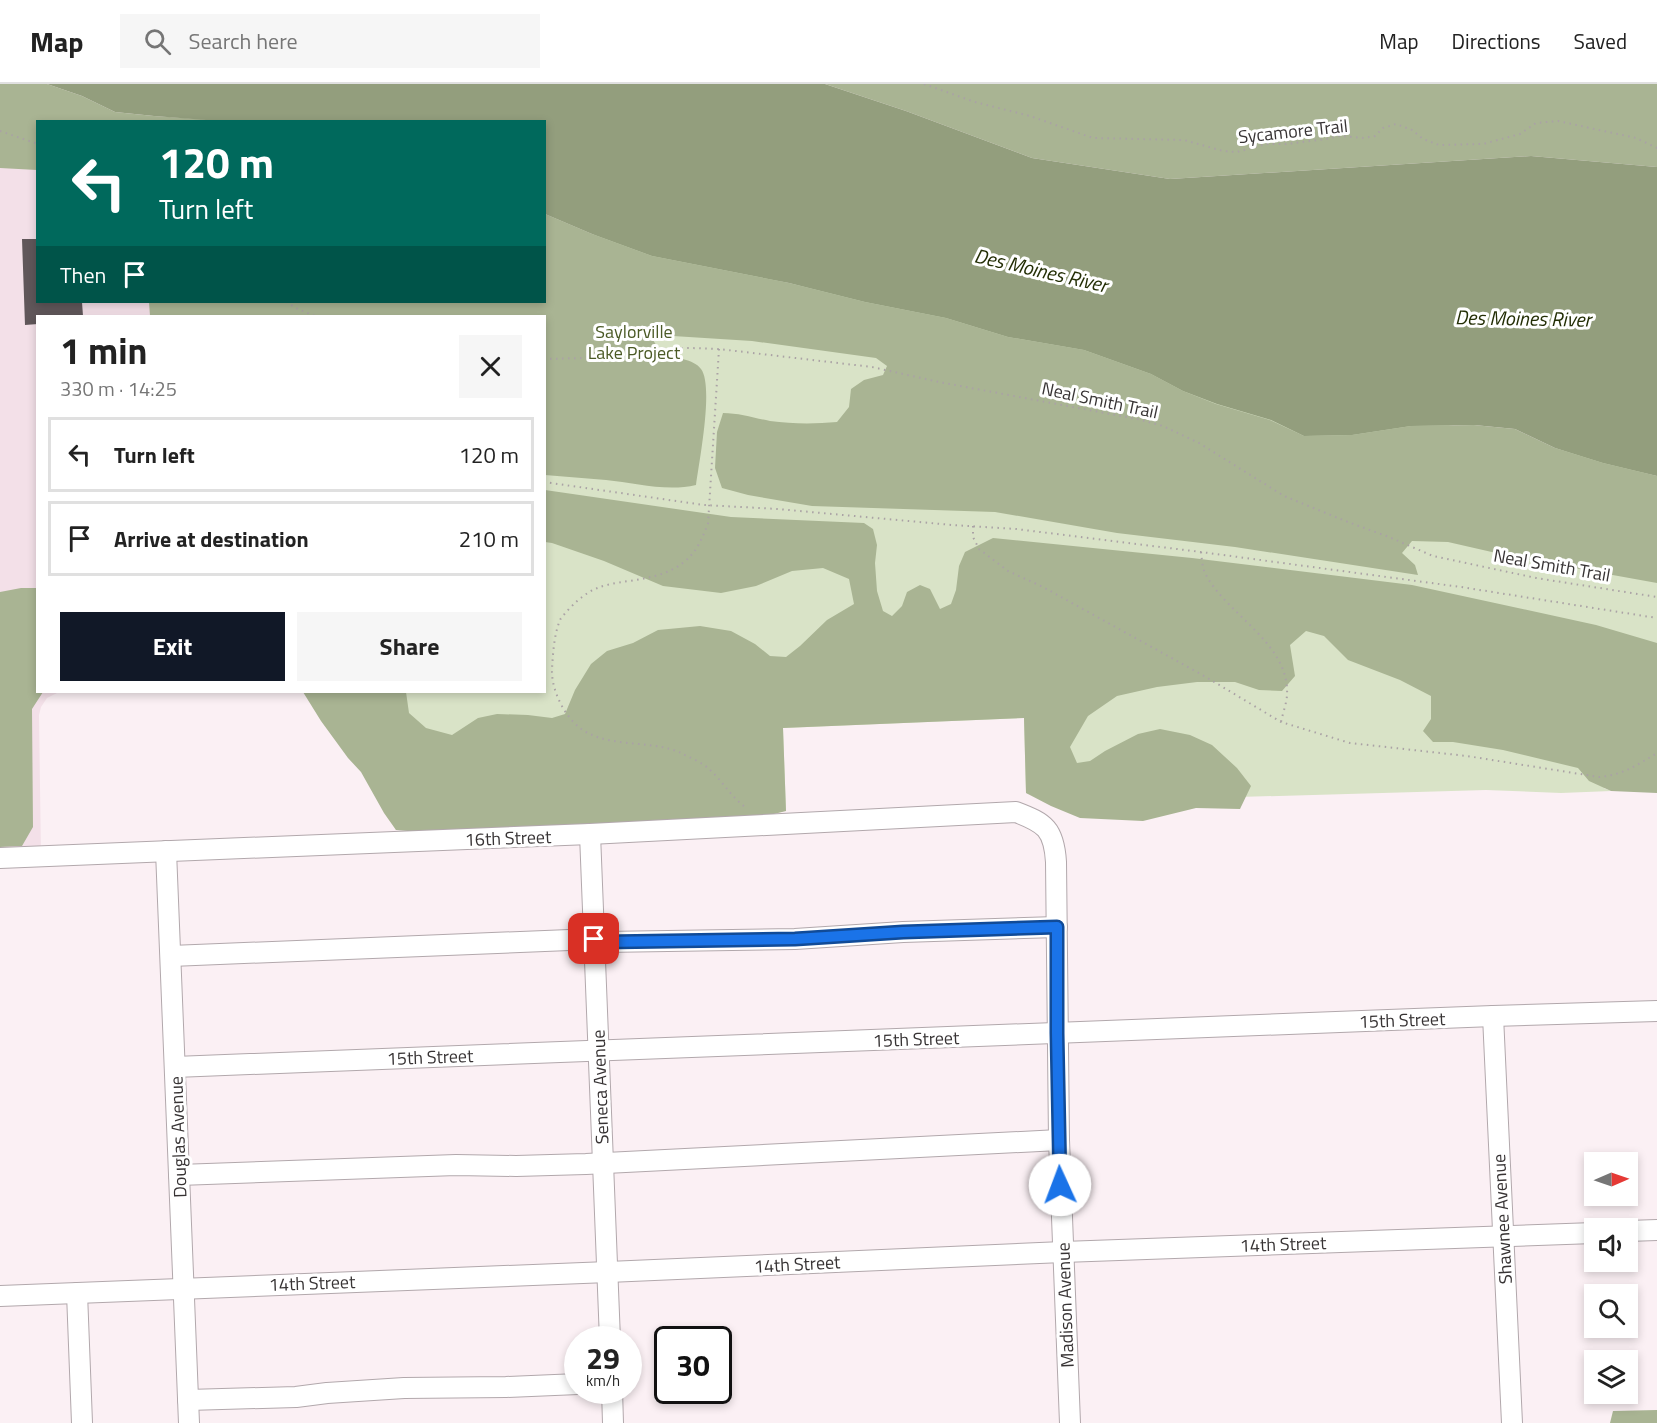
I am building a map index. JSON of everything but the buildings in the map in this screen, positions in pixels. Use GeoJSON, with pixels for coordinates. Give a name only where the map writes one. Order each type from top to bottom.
{"type":"FeatureCollection","features":[{"type":"Feature","properties":{"kind":"street","name":"16th Street"},"geometry":{"type":"LineString","coordinates":[[0,858],[590,834],[1016,812]]}},
{"type":"Feature","properties":{"kind":"street","name":"Madison Avenue"},"geometry":{"type":"LineString","coordinates":[[1016,812],[1038,820],[1049,832],[1055,847],[1059,1140],[1070,1423]]}},
{"type":"Feature","properties":{"kind":"street","name":"Seneca Avenue"},"geometry":{"type":"LineString","coordinates":[[590,834],[610,1326]]}},
{"type":"Feature","properties":{"kind":"street","name":"Douglas Avenue"},"geometry":{"type":"LineString","coordinates":[[166,851],[189,1423]]}},
{"type":"Feature","properties":{"kind":"street"},"geometry":{"type":"LineString","coordinates":[[171,956],[594,939],[604,942],[795,939],[903,932],[1057,927]]}},
{"type":"Feature","properties":{"kind":"street","name":"15th Street"},"geometry":{"type":"LineString","coordinates":[[175,1067],[1657,1011]]}},
{"type":"Feature","properties":{"kind":"street","name":"Shawnee Avenue"},"geometry":{"type":"LineString","coordinates":[[1492,1016],[1512,1423]]}},
{"type":"Feature","properties":{"kind":"street"},"geometry":{"type":"LineString","coordinates":[[179,1175],[405,1166],[516,1166],[1059,1140]]}},
{"type":"Feature","properties":{"kind":"street"},"geometry":{"type":"LineString","coordinates":[[1638,1231],[1657,1230]]}},
{"type":"Feature","properties":{"kind":"street","name":"14th Street"},"geometry":{"type":"LineString","coordinates":[[0,1296],[1064,1252],[1584,1233]]}},
{"type":"Feature","properties":{"kind":"street"},"geometry":{"type":"LineString","coordinates":[[77,1293],[82,1423]]}},
{"type":"Feature","properties":{"kind":"street"},"geometry":{"type":"LineString","coordinates":[[188,1400],[296,1397],[404,1388],[564,1385]]}},
{"type":"Feature","properties":{"kind":"street"},"geometry":{"type":"LineString","coordinates":[[612,1404],[613,1423]]}},
{"type":"Feature","properties":{"kind":"path","name":"Sycamore Trail"},"geometry":{"type":"LineString","coordinates":[[924,84],[1093,138],[1184,140],[1223,151],[1237,152],[1266,144],[1286,144],[1340,136],[1364,138],[1375,136],[1383,128],[1396,124],[1439,145],[1483,144],[1520,134],[1536,123],[1558,121],[1636,138],[1657,148]]}},
{"type":"Feature","properties":{"kind":"path"},"geometry":{"type":"LineString","coordinates":[[0,131],[36,143]]}},
{"type":"Feature","properties":{"kind":"path"},"geometry":{"type":"LineString","coordinates":[[288,303],[313,315]]}},
{"type":"Feature","properties":{"kind":"path","name":"Neal Smith Trail"},"geometry":{"type":"LineString","coordinates":[[546,359],[636,350],[690,348],[719,350],[872,367],[939,382],[1137,419],[1163,426],[1199,443],[1284,496],[1433,556],[1536,578],[1657,597]]}},
{"type":"Feature","properties":{"kind":"path"},"geometry":{"type":"LineString","coordinates":[[719,350],[708,524],[698,546],[684,562],[665,573],[593,589],[577,601],[561,618],[553,649],[552,677],[561,707],[580,728],[601,738],[678,752],[708,767],[739,803],[752,810]]}},
{"type":"Feature","properties":{"kind":"path"},"geometry":{"type":"LineString","coordinates":[[546,482],[710,505],[1016,529],[1461,587],[1657,618]]}},
{"type":"Feature","properties":{"kind":"path"},"geometry":{"type":"LineString","coordinates":[[973,526],[973,537],[979,549],[1008,571],[1043,587],[1281,722],[1350,743],[1467,756],[1599,777],[1625,772],[1657,753]]}},
{"type":"Feature","properties":{"kind":"path"},"geometry":{"type":"LineString","coordinates":[[1201,552],[1204,573],[1215,589],[1270,648],[1283,668],[1287,691],[1281,722]]}},
{"type":"Feature","properties":{"kind":"shaded area"},"geometry":{"type":"Polygon","coordinates":[[[36,142],[36,303],[153,303],[154,315],[36,315],[36,693],[57,693],[47,698],[39,715],[41,856],[0,858],[0,144],[36,142]]]}},
{"type":"Feature","properties":{"kind":"green space"},"geometry":{"type":"Polygon","coordinates":[[[0,84],[47,84],[82,96],[115,112],[216,120],[36,120],[36,170],[0,168],[0,84]]]}},
{"type":"Feature","properties":{"kind":"green space"},"geometry":{"type":"Polygon","coordinates":[[[825,84],[1657,84],[1657,167],[1531,156],[1170,179],[1032,158],[906,111],[825,84]]]}},
{"type":"Feature","properties":{"kind":"green space"},"geometry":{"type":"Polygon","coordinates":[[[546,214],[592,234],[789,283],[1555,448],[1657,476],[1657,785],[1604,788],[1611,791],[1561,793],[1486,790],[1066,802],[1026,793],[1024,718],[783,728],[786,811],[396,830],[317,693],[546,693],[546,315],[182,315],[546,303],[546,214]]]}},
{"type":"Feature","properties":{"kind":"green space","name":"Saylorville Lake Project"},"geometry":{"type":"Polygon","coordinates":[[[546,214],[652,256],[789,283],[865,302],[946,318],[1008,337],[1084,350],[1151,374],[1183,391],[1216,404],[1270,420],[1304,436],[1352,435],[1411,426],[1474,425],[1515,429],[1555,448],[1657,476],[1657,583],[1518,558],[1448,542],[1412,541],[1402,553],[1415,565],[1418,575],[1235,547],[1117,533],[995,512],[812,506],[748,495],[722,488],[715,468],[717,432],[723,413],[787,423],[837,422],[849,407],[851,389],[864,380],[883,375],[887,366],[876,358],[752,341],[673,336],[653,340],[663,356],[694,363],[701,369],[705,378],[706,407],[696,485],[674,488],[546,475],[546,315],[150,315],[149,303],[546,303],[546,214]]]}},
{"type":"Feature","properties":{"kind":"green space"},"geometry":{"type":"Polygon","coordinates":[[[546,490],[731,517],[864,523],[873,529],[877,545],[875,563],[877,591],[883,611],[892,616],[902,606],[907,592],[920,585],[930,589],[940,609],[951,604],[956,590],[959,566],[965,552],[993,538],[1192,558],[1412,585],[1596,625],[1657,643],[1657,793],[1611,791],[1589,781],[1578,768],[1503,750],[1453,742],[1433,742],[1423,731],[1431,719],[1431,696],[1400,680],[1348,660],[1324,636],[1306,631],[1290,645],[1295,676],[1282,691],[1259,690],[1235,682],[1197,682],[1157,687],[1117,696],[1088,716],[1070,747],[1077,763],[1090,761],[1138,734],[1160,729],[1190,735],[1212,745],[1237,768],[1251,786],[1240,809],[1196,808],[1143,821],[1080,818],[1051,806],[1026,793],[1024,718],[783,728],[786,811],[766,816],[419,832],[396,830],[361,772],[321,721],[304,693],[406,693],[409,713],[426,728],[452,735],[478,718],[497,714],[552,718],[565,714],[575,690],[591,664],[607,651],[633,643],[658,630],[700,626],[731,631],[755,644],[770,656],[786,657],[827,620],[854,604],[849,579],[823,568],[792,571],[756,586],[721,593],[663,586],[604,561],[546,542],[546,490]]]}},
{"type":"Feature","properties":{"kind":"green space"},"geometry":{"type":"Polygon","coordinates":[[[36,588],[36,693],[42,693],[32,709],[33,827],[22,846],[0,847],[0,592],[36,588]]]}},
{"type":"Feature","properties":{"kind":"green space"},"geometry":{"type":"Polygon","coordinates":[[[1657,1410],[1657,1423],[1610,1423],[1613,1411],[1657,1410]]]}},
{"type":"Feature","properties":{"kind":"water","name":"Des Moines River"},"geometry":{"type":"Polygon","coordinates":[[[47,84],[825,84],[906,111],[1032,158],[1170,179],[1531,156],[1657,167],[1657,476],[1555,448],[1515,429],[1474,425],[1411,426],[1352,435],[1304,436],[1271,420],[1217,404],[1183,391],[1151,374],[1084,350],[1008,337],[946,318],[865,302],[789,283],[652,256],[546,214],[546,120],[206,120],[115,112],[82,96],[47,84]]]}},
{"type":"Feature","properties":{"kind":"route"},"geometry":{"type":"LineString","coordinates":[[594,939],[604,942],[795,939],[903,932],[1057,927],[1060,1185]]}}]}
